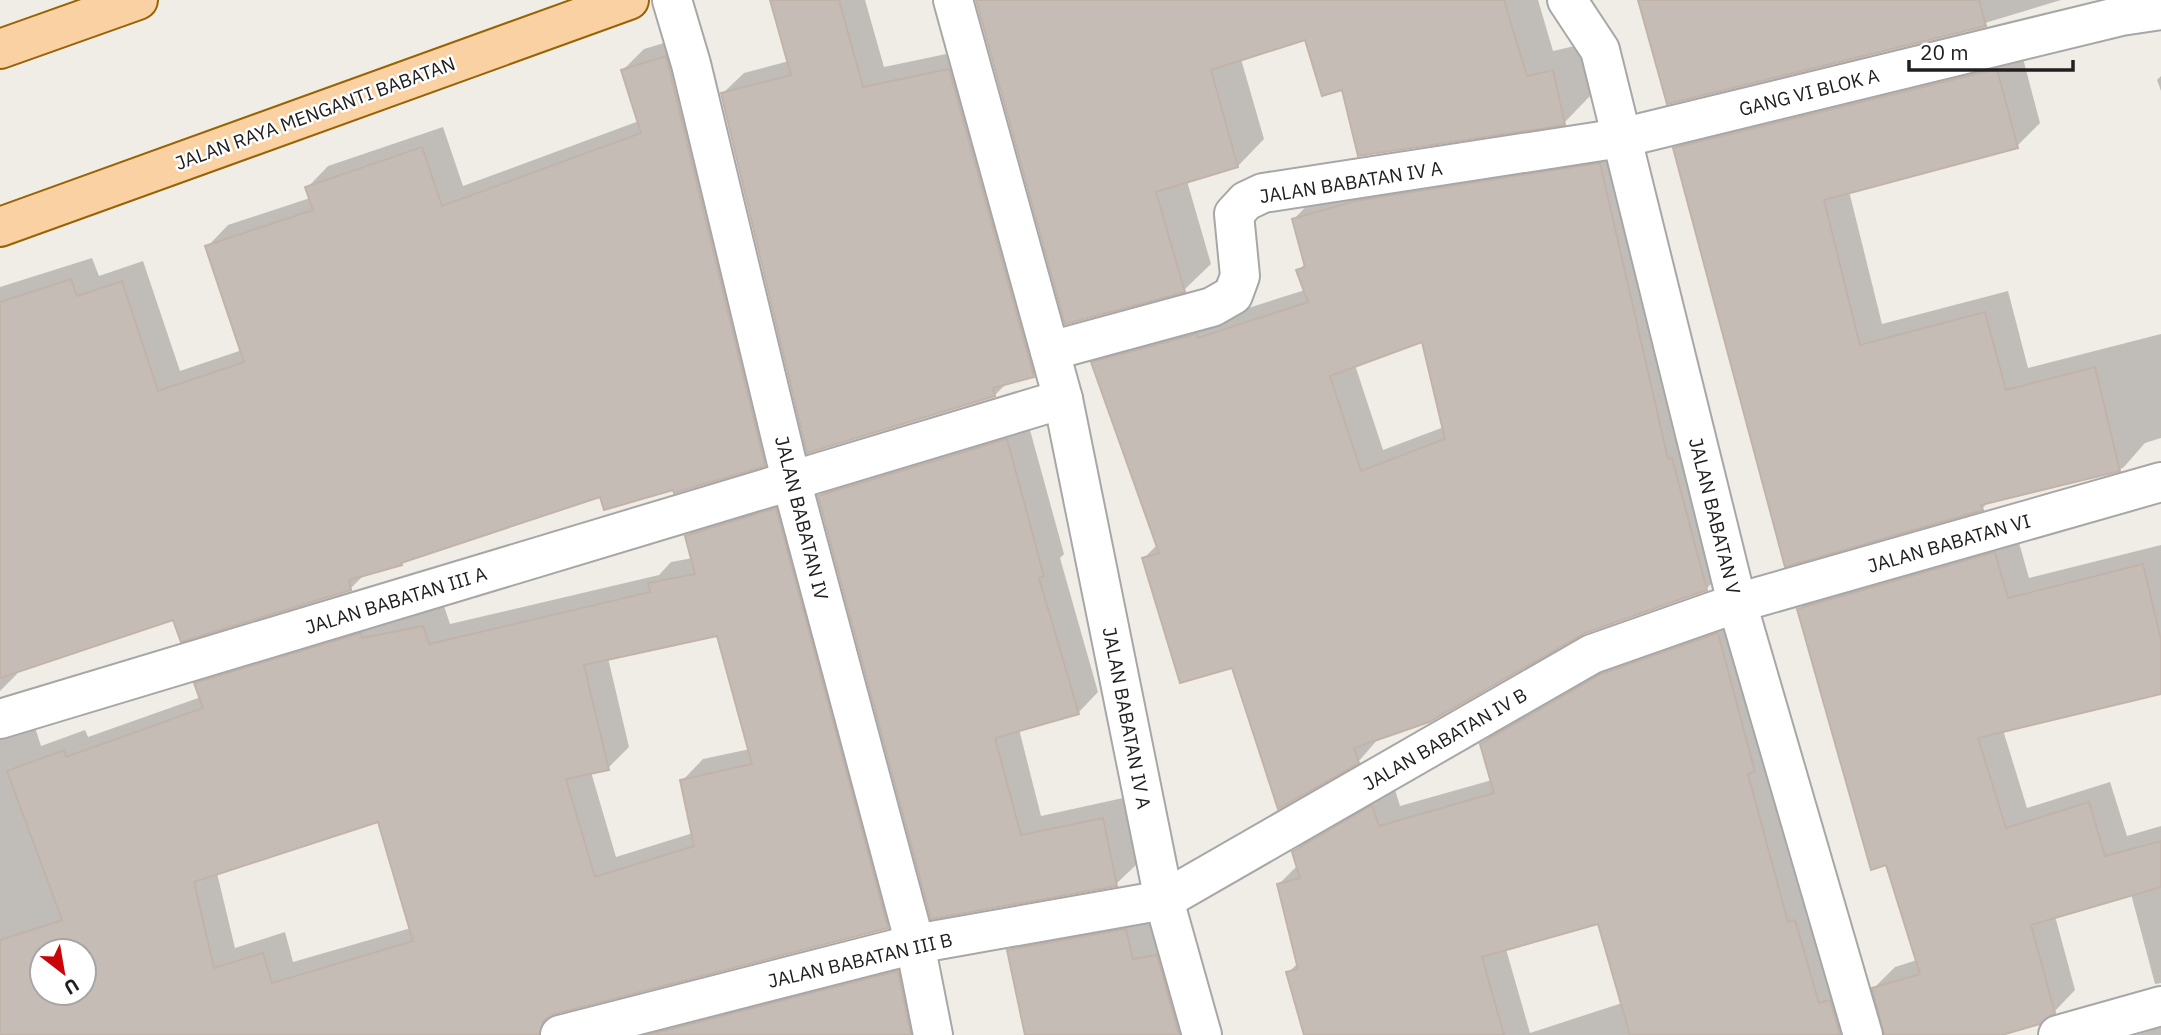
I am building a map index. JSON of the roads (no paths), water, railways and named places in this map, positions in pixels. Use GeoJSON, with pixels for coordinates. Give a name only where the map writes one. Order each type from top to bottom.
{"type":"FeatureCollection","features":[{"type":"Feature","properties":{"kind":"main road"},"geometry":{"type":"LineString","coordinates":[[0,50],[138,0]]}},
{"type":"Feature","properties":{"kind":"main road","name":"JALAN RAYA MENGANTI BABATAN"},"geometry":{"type":"LineString","coordinates":[[0,227],[629,0]]}},
{"type":"Feature","properties":{"kind":"street","name":"JALAN BABATAN IV"},"geometry":{"type":"LineString","coordinates":[[672,0],[691,64],[791,480],[915,944],[933,1035]]}},
{"type":"Feature","properties":{"kind":"street","name":"JALAN BABATAN IV A"},"geometry":{"type":"LineString","coordinates":[[953,0],[1063,399],[1164,900],[1202,1035]]}},
{"type":"Feature","properties":{"kind":"street","name":"JALAN BABATAN V"},"geometry":{"type":"LineString","coordinates":[[1567,0],[1600,50],[1737,603],[1863,1035]]}},
{"type":"Feature","properties":{"kind":"street","name":"GANG VI BLOK A"},"geometry":{"type":"LineString","coordinates":[[1621,138],[2121,16],[2161,10]]}},
{"type":"Feature","properties":{"kind":"street","name":"JALAN BABATAN IV A"},"geometry":{"type":"LineString","coordinates":[[1050,351],[1212,307],[1233,295],[1240,276],[1234,214],[1246,201],[1263,193],[1621,138]]}},
{"type":"Feature","properties":{"kind":"street"},"geometry":{"type":"LineString","coordinates":[[791,480],[1063,399]]}},
{"type":"Feature","properties":{"kind":"street","name":"JALAN BABATAN III A"},"geometry":{"type":"LineString","coordinates":[[0,719],[791,480]]}},
{"type":"Feature","properties":{"kind":"street","name":"JALAN BABATAN VI"},"geometry":{"type":"LineString","coordinates":[[1737,603],[2161,482]]}},
{"type":"Feature","properties":{"kind":"street","name":"JALAN BABATAN IV B"},"geometry":{"type":"LineString","coordinates":[[1164,900],[1592,654],[1737,603]]}},
{"type":"Feature","properties":{"kind":"street","name":"JALAN BABATAN III B"},"geometry":{"type":"LineString","coordinates":[[561,1035],[915,944],[1164,900]]}},
{"type":"Feature","properties":{"kind":"street"},"geometry":{"type":"LineString","coordinates":[[2058,1035],[2161,1006]]}}]}
